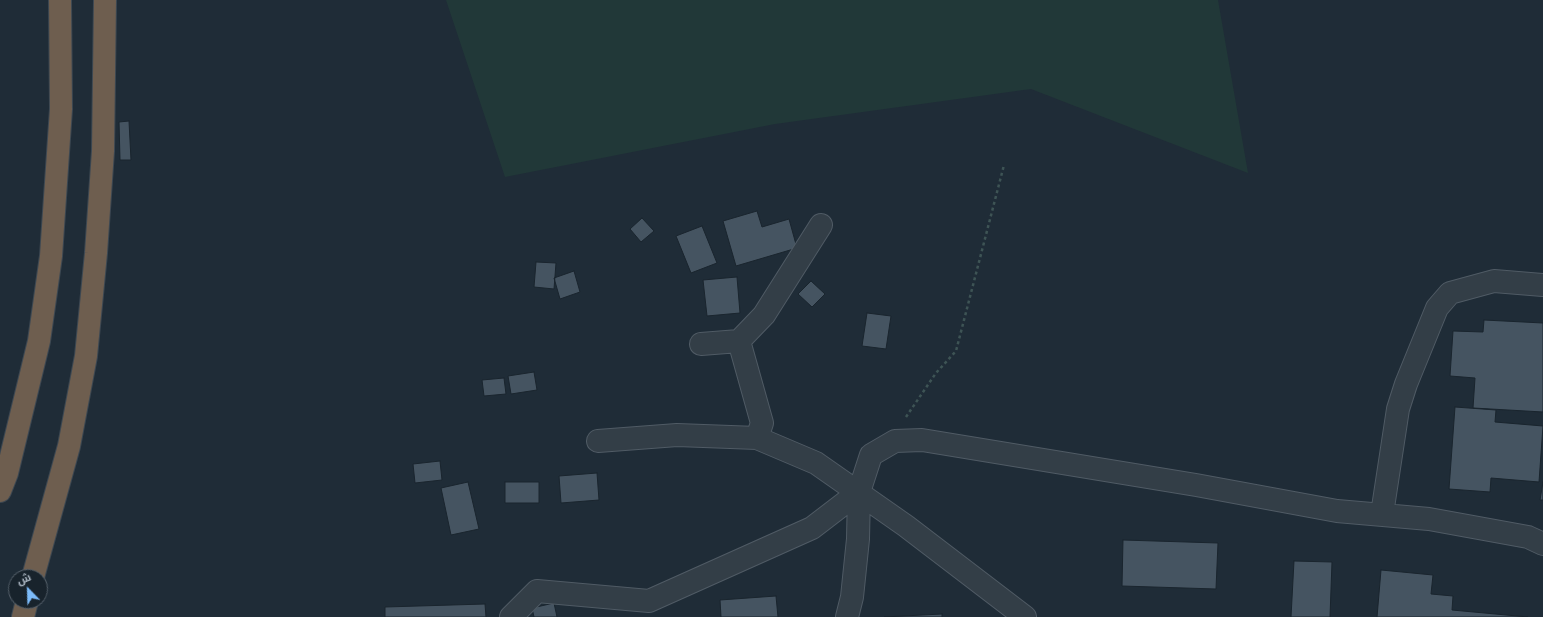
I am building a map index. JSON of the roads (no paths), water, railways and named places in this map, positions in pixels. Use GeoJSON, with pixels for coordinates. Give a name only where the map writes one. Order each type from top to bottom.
{"type":"FeatureCollection","features":[{"type":"Feature","properties":{"kind":"highway"},"geometry":{"type":"LineString","coordinates":[[0,491],[7,472],[39,340],[51,256],[60,109],[60,0]]}},
{"type":"Feature","properties":{"kind":"highway"},"geometry":{"type":"LineString","coordinates":[[35,569],[69,446],[86,356],[96,253],[103,151],[105,0]]}},
{"type":"Feature","properties":{"kind":"street"},"geometry":{"type":"LineString","coordinates":[[701,344],[739,341],[764,315],[821,225]]}},
{"type":"Feature","properties":{"kind":"street"},"geometry":{"type":"LineString","coordinates":[[1382,514],[1398,409],[1437,308],[1450,293],[1494,281],[1543,285]]}},
{"type":"Feature","properties":{"kind":"street"},"geometry":{"type":"LineString","coordinates":[[739,341],[762,423],[757,438]]}},
{"type":"Feature","properties":{"kind":"street"},"geometry":{"type":"LineString","coordinates":[[598,441],[677,435],[757,438],[816,463],[906,526],[1025,617]]}},
{"type":"Feature","properties":{"kind":"street"},"geometry":{"type":"LineString","coordinates":[[847,617],[852,597],[858,540],[859,492],[871,455],[895,441],[922,440],[1337,510],[1429,519],[1528,537],[1543,544]]}},
{"type":"Feature","properties":{"kind":"street"},"geometry":{"type":"LineString","coordinates":[[511,617],[537,591],[643,609],[812,528],[859,492]]}}]}
